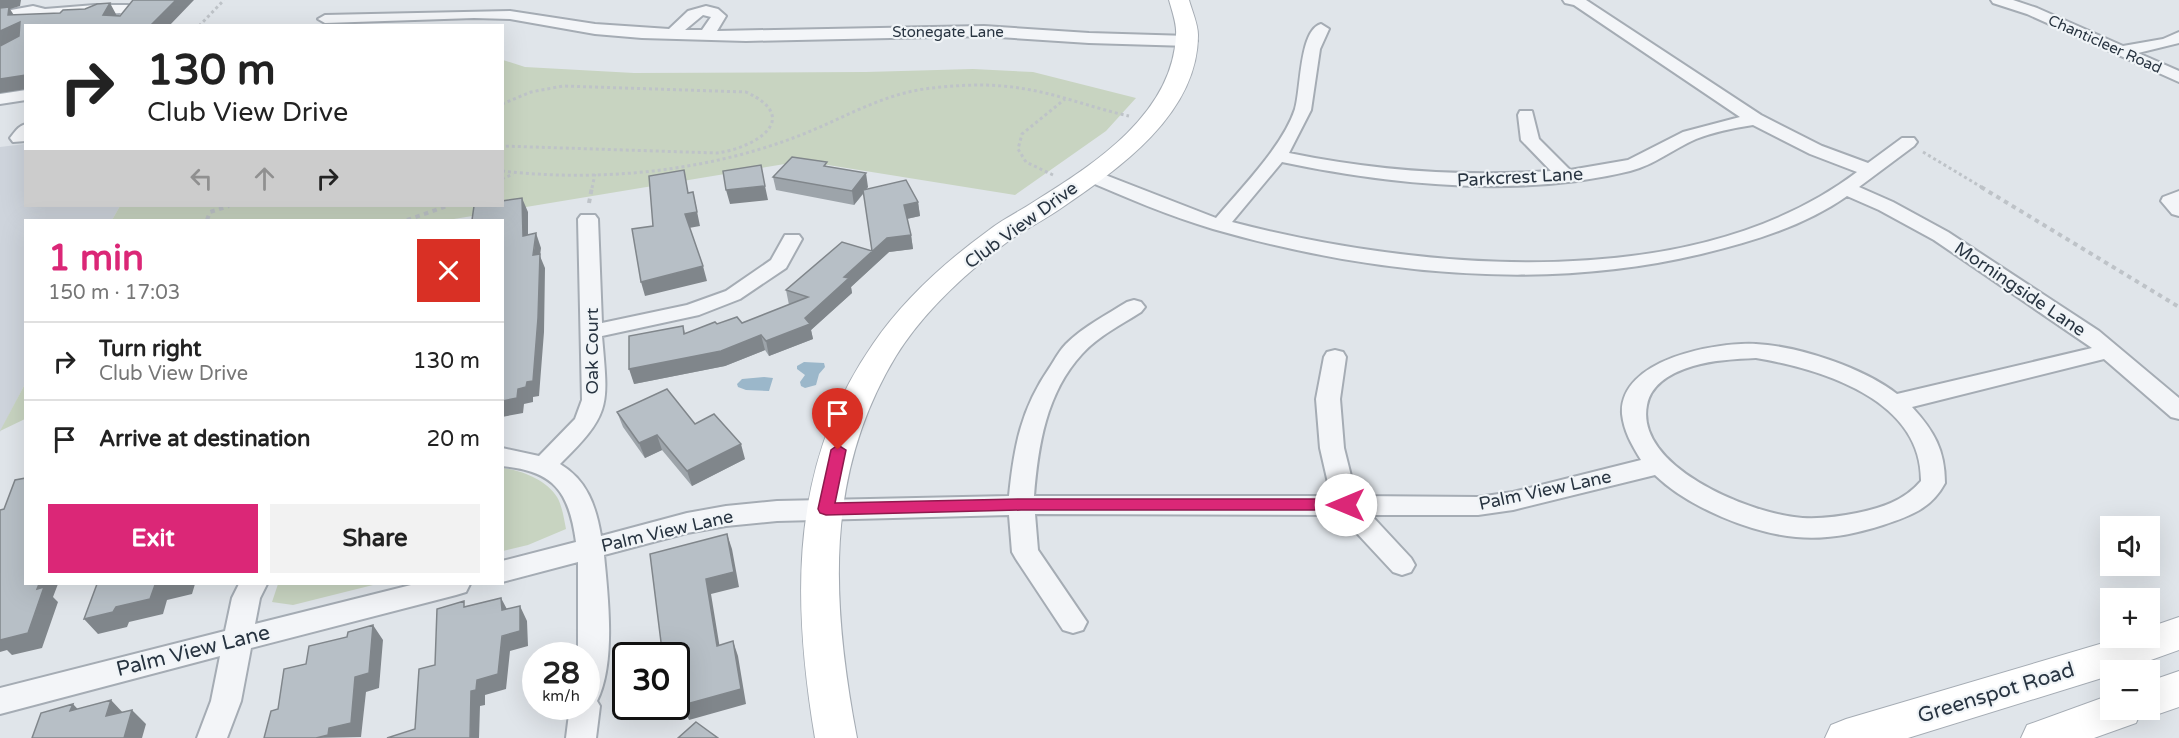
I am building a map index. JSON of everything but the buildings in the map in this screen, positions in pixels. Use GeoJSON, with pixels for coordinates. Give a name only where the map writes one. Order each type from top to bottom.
{"type":"FeatureCollection","features":[{"type":"Feature","properties":{"kind":"street"},"geometry":{"type":"LineString","coordinates":[[510,15],[529,0]]}},
{"type":"Feature","properties":{"kind":"street","name":"Club View Drive"},"geometry":{"type":"LineString","coordinates":[[836,738],[822,651],[819,563],[826,509],[838,450],[858,400],[883,353],[908,319],[969,260],[1000,235],[1082,180],[1133,141],[1168,101],[1181,73],[1189,41],[1187,21],[1179,0]]}},
{"type":"Feature","properties":{"kind":"street"},"geometry":{"type":"LineString","coordinates":[[1570,0],[1578,1],[1755,119],[1816,150],[1869,170]]}},
{"type":"Feature","properties":{"kind":"street","name":"Chanticleer Road"},"geometry":{"type":"LineString","coordinates":[[1998,0],[2032,11],[2179,77]]}},
{"type":"Feature","properties":{"kind":"street","name":"Stonegate Lane"},"geometry":{"type":"LineString","coordinates":[[337,6],[325,19],[474,14],[510,15],[595,29],[673,34],[984,31],[1089,38],[1189,41]]}},
{"type":"Feature","properties":{"kind":"street"},"geometry":{"type":"LineString","coordinates":[[0,16],[33,10],[43,20],[95,9],[128,9],[131,11],[130,14],[121,24]]}},
{"type":"Feature","properties":{"kind":"street"},"geometry":{"type":"LineString","coordinates":[[673,34],[687,16],[699,12],[714,12],[719,16],[707,35]]}},
{"type":"Feature","properties":{"kind":"street"},"geometry":{"type":"LineString","coordinates":[[1220,225],[1278,156],[1303,110],[1312,49],[1321,29]]}},
{"type":"Feature","properties":{"kind":"street"},"geometry":{"type":"LineString","coordinates":[[2121,51],[2168,43],[2179,37]]}},
{"type":"Feature","properties":{"kind":"street"},"geometry":{"type":"LineString","coordinates":[[0,99],[24,95]]}},
{"type":"Feature","properties":{"kind":"street"},"geometry":{"type":"LineString","coordinates":[[1526,115],[1530,140],[1566,176]]}},
{"type":"Feature","properties":{"kind":"street","name":"Parkcrest Lane"},"geometry":{"type":"LineString","coordinates":[[1278,156],[1368,174],[1402,178],[1474,182],[1566,176],[1629,165],[1652,157],[1695,134],[1755,119]]}},
{"type":"Feature","properties":{"kind":"street"},"geometry":{"type":"LineString","coordinates":[[1082,180],[1220,225],[1290,243],[1369,256],[1441,264],[1523,268],[1591,265],[1657,259],[1752,237],[1805,214],[1847,189],[1907,142]]}},
{"type":"Feature","properties":{"kind":"street","name":"Morningside Lane"},"geometry":{"type":"LineString","coordinates":[[1847,189],[1886,206],[1941,236],[2091,336],[2179,411]]}},
{"type":"Feature","properties":{"kind":"street"},"geometry":{"type":"LineString","coordinates":[[2179,197],[2170,201],[2179,210]]}},
{"type":"Feature","properties":{"kind":"street","name":"Oak Court"},"geometry":{"type":"LineString","coordinates":[[544,465],[579,429],[591,410],[594,397],[591,332],[592,252],[589,208]]}},
{"type":"Feature","properties":{"kind":"street"},"geometry":{"type":"LineString","coordinates":[[591,332],[692,310],[733,295],[779,264],[792,239]]}},
{"type":"Feature","properties":{"kind":"street"},"geometry":{"type":"LineString","coordinates":[[1073,621],[1025,552],[1021,505],[1026,448],[1034,417],[1054,378],[1073,350],[1094,332],[1134,307]]}},
{"type":"Feature","properties":{"kind":"street"},"geometry":{"type":"LineString","coordinates":[[1756,351],[1798,357],[1840,372],[1894,403],[1918,430],[1931,452],[1933,483],[1917,501],[1862,522],[1828,527],[1794,527],[1765,520],[1715,502],[1694,491],[1658,465],[1640,441],[1634,422],[1634,405],[1641,387],[1653,376],[1690,360],[1711,355],[1756,351]]}},
{"type":"Feature","properties":{"kind":"street"},"geometry":{"type":"LineString","coordinates":[[1894,403],[2109,351]]}},
{"type":"Feature","properties":{"kind":"street"},"geometry":{"type":"LineString","coordinates":[[1335,357],[1328,399],[1332,448],[1346,505],[1402,565]]}},
{"type":"Feature","properties":{"kind":"street"},"geometry":{"type":"LineString","coordinates":[[504,457],[544,465],[563,479],[577,494],[585,512],[590,549],[593,642]]}},
{"type":"Feature","properties":{"kind":"street","name":"Palm View Lane"},"geometry":{"type":"LineString","coordinates":[[504,571],[687,523],[726,516],[826,509],[1021,505],[1478,506],[1513,501],[1658,465]]}},
{"type":"Feature","properties":{"kind":"street"},"geometry":{"type":"LineString","coordinates":[[212,738],[226,701],[246,598],[253,585]]}},
{"type":"Feature","properties":{"kind":"street","name":"Palm View Lane"},"geometry":{"type":"LineString","coordinates":[[0,701],[452,585]]}},
{"type":"Feature","properties":{"kind":"street","name":"Greenspot Road"},"geometry":{"type":"LineString","coordinates":[[1846,738],[2102,661],[2179,633]]}},
{"type":"Feature","properties":{"kind":"street"},"geometry":{"type":"LineString","coordinates":[[2160,696],[2179,689]]}},
{"type":"Feature","properties":{"kind":"street"},"geometry":{"type":"LineString","coordinates":[[2042,738],[2100,717]]}},
{"type":"Feature","properties":{"kind":"street"},"geometry":{"type":"LineString","coordinates":[[580,738],[583,720]]}},
{"type":"Feature","properties":{"kind":"path"},"geometry":{"type":"LineString","coordinates":[[201,24],[224,0]]}},
{"type":"Feature","properties":{"kind":"path"},"geometry":{"type":"LineString","coordinates":[[504,171],[595,174],[646,171],[722,160],[794,138],[884,98],[921,89],[995,85],[1030,90],[1130,116]]}},
{"type":"Feature","properties":{"kind":"path"},"geometry":{"type":"LineString","coordinates":[[504,103],[531,92],[563,86],[732,91],[746,93],[770,104],[774,110],[773,120],[756,138],[740,147],[719,153],[690,154],[504,146]]}},
{"type":"Feature","properties":{"kind":"path"},"geometry":{"type":"LineString","coordinates":[[1065,99],[1022,134],[1018,149],[1026,162],[1082,180]]}},
{"type":"Feature","properties":{"kind":"path"},"geometry":{"type":"LineString","coordinates":[[1907,142],[2179,307]]}},
{"type":"Feature","properties":{"kind":"path"},"geometry":{"type":"LineString","coordinates":[[719,153],[722,160]]}},
{"type":"Feature","properties":{"kind":"path"},"geometry":{"type":"LineString","coordinates":[[504,178],[514,173]]}},
{"type":"Feature","properties":{"kind":"path"},"geometry":{"type":"LineString","coordinates":[[589,208],[595,174]]}},
{"type":"Feature","properties":{"kind":"path"},"geometry":{"type":"LineString","coordinates":[[207,219],[210,212],[226,207]]}},
{"type":"Feature","properties":{"kind":"path"},"geometry":{"type":"LineString","coordinates":[[410,219],[444,207]]}},
{"type":"Feature","properties":{"kind":"shaded area"},"geometry":{"type":"Polygon","coordinates":[[[24,144],[24,207],[119,207],[113,219],[24,219],[24,386],[0,432],[0,147],[24,144]]]}},
{"type":"Feature","properties":{"kind":"green space"},"geometry":{"type":"Polygon","coordinates":[[[504,60],[525,67],[634,73],[973,69],[1033,72],[1136,98],[1106,131],[1015,195],[803,161],[454,219],[113,219],[119,207],[504,207],[504,60]]]}},
{"type":"Feature","properties":{"kind":"green space"},"geometry":{"type":"Polygon","coordinates":[[[24,386],[24,419],[0,431],[24,386]]]}},
{"type":"Feature","properties":{"kind":"green space"},"geometry":{"type":"Polygon","coordinates":[[[504,468],[533,477],[547,486],[557,497],[563,512],[566,529],[528,545],[504,551],[504,468]]]}},
{"type":"Feature","properties":{"kind":"green space"},"geometry":{"type":"Polygon","coordinates":[[[278,585],[373,585],[293,605],[272,602],[278,585]]]}},
{"type":"Feature","properties":{"kind":"water"},"geometry":{"type":"Polygon","coordinates":[[[804,362],[824,363],[825,367],[819,374],[816,385],[805,388],[800,382],[805,375],[797,369],[797,366],[804,362]]]}},
{"type":"Feature","properties":{"kind":"water"},"geometry":{"type":"Polygon","coordinates":[[[773,378],[769,391],[746,390],[738,387],[737,384],[742,379],[773,378]]]}},
{"type":"Feature","properties":{"kind":"route"},"geometry":{"type":"LineString","coordinates":[[838,450],[826,509],[1021,505],[1346,505]]}}]}
